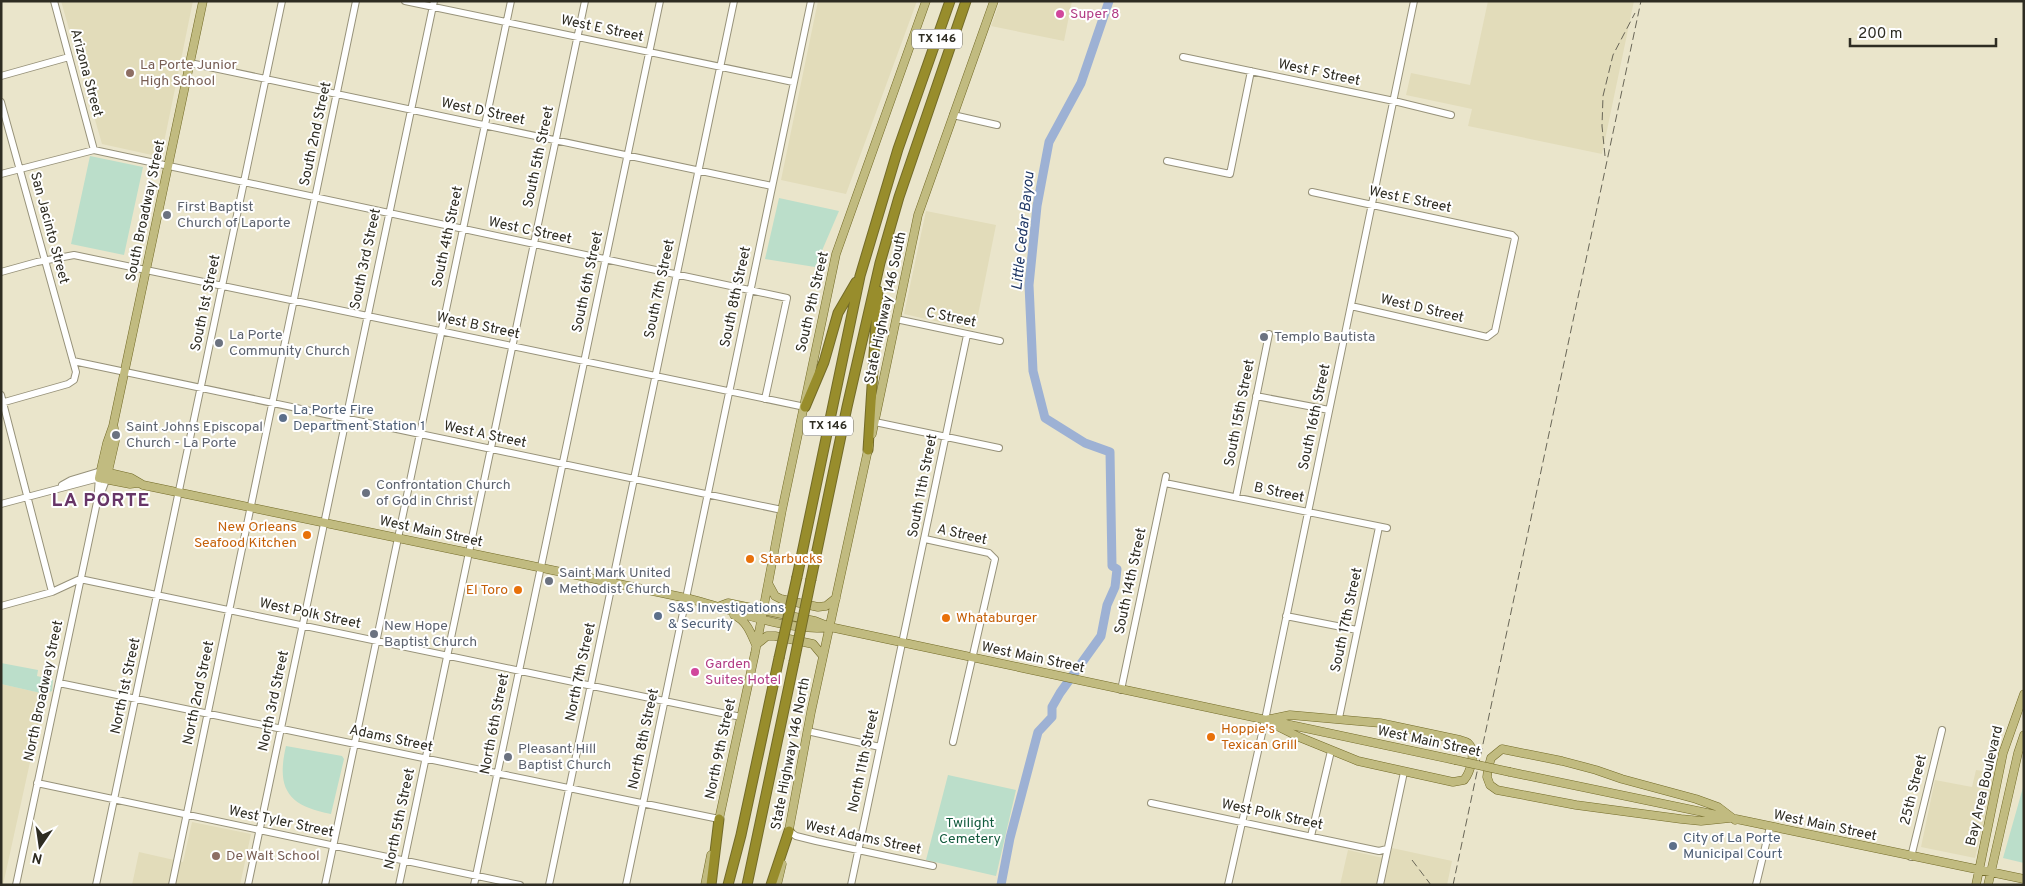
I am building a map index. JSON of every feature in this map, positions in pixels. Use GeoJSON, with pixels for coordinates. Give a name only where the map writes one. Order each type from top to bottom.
{"type":"FeatureCollection","features":[{"type":"Feature","properties":{"kind":"highway"},"geometry":{"type":"LineString","coordinates":[[923,76],[946,1]]}},
{"type":"Feature","properties":{"kind":"highway","name":"TX 146"},"geometry":{"type":"LineString","coordinates":[[728,885],[741,836],[860,276],[898,149],[950,1]]}},
{"type":"Feature","properties":{"kind":"highway","name":"TX 146"},"geometry":{"type":"LineString","coordinates":[[747,885],[846,407],[880,262],[899,197],[966,1]]}},
{"type":"Feature","properties":{"kind":"highway"},"geometry":{"type":"LineString","coordinates":[[868,450],[880,262]]}},
{"type":"Feature","properties":{"kind":"highway"},"geometry":{"type":"LineString","coordinates":[[804,407],[813,391],[824,362],[838,313],[860,276]]}},
{"type":"Feature","properties":{"kind":"highway"},"geometry":{"type":"LineString","coordinates":[[711,885],[719,819]]}},
{"type":"Feature","properties":{"kind":"highway"},"geometry":{"type":"LineString","coordinates":[[771,885],[789,831]]}},
{"type":"Feature","properties":{"kind":"main road","name":"South Broadway Street"},"geometry":{"type":"LineString","coordinates":[[103,475],[114,441],[114,426],[203,1]]}},
{"type":"Feature","properties":{"kind":"main road","name":"South 9th Street"},"geometry":{"type":"LineString","coordinates":[[762,615],[821,318],[836,254],[926,1]]}},
{"type":"Feature","properties":{"kind":"main road","name":"State Highway 146 South"},"geometry":{"type":"LineString","coordinates":[[830,627],[918,216],[994,1]]}},
{"type":"Feature","properties":{"kind":"main road","name":"West Main Street"},"geometry":{"type":"LineString","coordinates":[[103,475],[130,484],[138,483],[720,606],[728,603],[762,615],[815,621],[830,627],[1083,682],[1911,857],[2024,879]]}},
{"type":"Feature","properties":{"kind":"main road"},"geometry":{"type":"LineString","coordinates":[[769,583],[775,596],[780,599],[818,607],[826,606],[836,598]]}},
{"type":"Feature","properties":{"kind":"main road"},"geometry":{"type":"LineString","coordinates":[[720,606],[723,610],[743,620],[756,645],[767,636],[775,636],[813,644],[823,656]]}},
{"type":"Feature","properties":{"kind":"main road","name":"North 9th Street"},"geometry":{"type":"LineString","coordinates":[[705,885],[762,615]]}},
{"type":"Feature","properties":{"kind":"main road","name":"State Highway 146 North"},"geometry":{"type":"LineString","coordinates":[[777,885],[807,731],[830,627]]}},
{"type":"Feature","properties":{"kind":"main road","name":"Bay Area Boulevard"},"geometry":{"type":"LineString","coordinates":[[1976,885],[2003,753],[2021,710],[2024,694]]}},
{"type":"Feature","properties":{"kind":"main road"},"geometry":{"type":"LineString","coordinates":[[1290,716],[1339,718],[1381,723],[1460,740],[1468,743],[1472,750],[1468,773],[1460,782],[1453,782],[1358,761],[1331,751],[1265,720],[1290,716]]}},
{"type":"Feature","properties":{"kind":"main road","name":"Bay Area Boulevard"},"geometry":{"type":"LineString","coordinates":[[1988,885],[2024,735]]}},
{"type":"Feature","properties":{"kind":"main road"},"geometry":{"type":"LineString","coordinates":[[1502,749],[1520,751],[1596,770],[1696,799],[1718,807],[1733,819],[1701,821],[1576,805],[1516,794],[1497,790],[1490,785],[1487,777],[1488,768],[1491,758],[1502,749]]}},
{"type":"Feature","properties":{"kind":"main road"},"geometry":{"type":"LineString","coordinates":[[1997,781],[2011,784]]}},
{"type":"Feature","properties":{"kind":"street","name":"Arizona Street"},"geometry":{"type":"LineString","coordinates":[[54,1],[94,150]]}},
{"type":"Feature","properties":{"kind":"street","name":"South 1st Street"},"geometry":{"type":"LineString","coordinates":[[179,492],[282,1]]}},
{"type":"Feature","properties":{"kind":"street","name":"South 2nd Street"},"geometry":{"type":"LineString","coordinates":[[250,507],[356,1]]}},
{"type":"Feature","properties":{"kind":"street","name":"West E Street"},"geometry":{"type":"LineString","coordinates":[[405,1],[433,4],[506,22],[793,82]]}},
{"type":"Feature","properties":{"kind":"street","name":"South 4th Street"},"geometry":{"type":"LineString","coordinates":[[325,885],[375,640],[511,1]]}},
{"type":"Feature","properties":{"kind":"street","name":"South 5th Street"},"geometry":{"type":"LineString","coordinates":[[470,553],[584,1]]}},
{"type":"Feature","properties":{"kind":"street","name":"South 6th Street"},"geometry":{"type":"LineString","coordinates":[[540,567],[660,1]]}},
{"type":"Feature","properties":{"kind":"street","name":"South 7th Street"},"geometry":{"type":"LineString","coordinates":[[612,583],[734,1]]}},
{"type":"Feature","properties":{"kind":"street","name":"South 8th Street"},"geometry":{"type":"LineString","coordinates":[[686,598],[793,82],[812,1]]}},
{"type":"Feature","properties":{"kind":"street","name":"South 16th Street"},"geometry":{"type":"LineString","coordinates":[[1228,885],[1265,720],[1414,1]]}},
{"type":"Feature","properties":{"kind":"street","name":"South 3rd Street"},"geometry":{"type":"LineString","coordinates":[[325,522],[433,4]]}},
{"type":"Feature","properties":{"kind":"street"},"geometry":{"type":"LineString","coordinates":[[1,76],[69,57]]}},
{"type":"Feature","properties":{"kind":"street","name":"West F Street"},"geometry":{"type":"LineString","coordinates":[[1183,57],[1394,101],[1451,115]]}},
{"type":"Feature","properties":{"kind":"street","name":"West D Street"},"geometry":{"type":"LineString","coordinates":[[190,63],[772,186]]}},
{"type":"Feature","properties":{"kind":"street"},"geometry":{"type":"LineString","coordinates":[[1167,161],[1230,174],[1251,71]]}},
{"type":"Feature","properties":{"kind":"street","name":"San Jacinto Street"},"geometry":{"type":"LineString","coordinates":[[1,102],[73,361]]}},
{"type":"Feature","properties":{"kind":"street"},"geometry":{"type":"LineString","coordinates":[[953,115],[997,125]]}},
{"type":"Feature","properties":{"kind":"street"},"geometry":{"type":"LineString","coordinates":[[1,174],[94,150]]}},
{"type":"Feature","properties":{"kind":"street","name":"West C Street"},"geometry":{"type":"LineString","coordinates":[[94,150],[787,298],[765,399]]}},
{"type":"Feature","properties":{"kind":"street","name":"West E Street"},"geometry":{"type":"LineString","coordinates":[[1312,192],[1512,235],[1515,238],[1495,331],[1486,336]]}},
{"type":"Feature","properties":{"kind":"street","name":"West B Street"},"geometry":{"type":"LineString","coordinates":[[1,272],[45,260],[74,255],[804,407]]}},
{"type":"Feature","properties":{"kind":"street","name":"West D Street"},"geometry":{"type":"LineString","coordinates":[[1351,306],[1486,336]]}},
{"type":"Feature","properties":{"kind":"street","name":"C Street"},"geometry":{"type":"LineString","coordinates":[[896,319],[1000,341]]}},
{"type":"Feature","properties":{"kind":"street","name":"South 15th Street"},"geometry":{"type":"LineString","coordinates":[[1236,497],[1269,334]]}},
{"type":"Feature","properties":{"kind":"street","name":"South 11th Street"},"geometry":{"type":"LineString","coordinates":[[903,643],[967,335]]}},
{"type":"Feature","properties":{"kind":"street"},"geometry":{"type":"LineString","coordinates":[[2,403],[68,384],[74,380],[76,372],[73,361]]}},
{"type":"Feature","properties":{"kind":"street","name":"West A Street"},"geometry":{"type":"LineString","coordinates":[[73,361],[782,510]]}},
{"type":"Feature","properties":{"kind":"street"},"geometry":{"type":"LineString","coordinates":[[1,395],[52,592]]}},
{"type":"Feature","properties":{"kind":"street"},"geometry":{"type":"LineString","coordinates":[[1256,396],[1329,410]]}},
{"type":"Feature","properties":{"kind":"street"},"geometry":{"type":"LineString","coordinates":[[875,422],[999,448]]}},
{"type":"Feature","properties":{"kind":"street"},"geometry":{"type":"LineString","coordinates":[[1,504],[103,475]]}},
{"type":"Feature","properties":{"kind":"street","name":"North Broadway Street"},"geometry":{"type":"LineString","coordinates":[[16,885],[103,475]]}},
{"type":"Feature","properties":{"kind":"street","name":"B Street"},"geometry":{"type":"LineString","coordinates":[[1165,479],[1236,497],[1387,528]]}},
{"type":"Feature","properties":{"kind":"street","name":"South 14th Street"},"geometry":{"type":"LineString","coordinates":[[1121,690],[1165,479]]}},
{"type":"Feature","properties":{"kind":"street","name":"North 1st Street"},"geometry":{"type":"LineString","coordinates":[[96,885],[179,492]]}},
{"type":"Feature","properties":{"kind":"street","name":"North 2nd Street"},"geometry":{"type":"LineString","coordinates":[[172,885],[250,507]]}},
{"type":"Feature","properties":{"kind":"street","name":"North 3rd Street"},"geometry":{"type":"LineString","coordinates":[[248,885],[325,522]]}},
{"type":"Feature","properties":{"kind":"street","name":"South 17th Street"},"geometry":{"type":"LineString","coordinates":[[1339,718],[1379,527]]}},
{"type":"Feature","properties":{"kind":"street","name":"A Street"},"geometry":{"type":"LineString","coordinates":[[925,539],[989,553],[995,559],[972,657]]}},
{"type":"Feature","properties":{"kind":"street","name":"North 5th Street"},"geometry":{"type":"LineString","coordinates":[[399,885],[470,553]]}},
{"type":"Feature","properties":{"kind":"street","name":"North 6th Street"},"geometry":{"type":"LineString","coordinates":[[474,885],[540,567]]}},
{"type":"Feature","properties":{"kind":"street"},"geometry":{"type":"LineString","coordinates":[[1,606],[52,592],[80,579]]}},
{"type":"Feature","properties":{"kind":"street","name":"West Polk Street"},"geometry":{"type":"LineString","coordinates":[[80,579],[741,717]]}},
{"type":"Feature","properties":{"kind":"street","name":"North 7th Street"},"geometry":{"type":"LineString","coordinates":[[549,885],[612,583]]}},
{"type":"Feature","properties":{"kind":"street","name":"North 8th Street"},"geometry":{"type":"LineString","coordinates":[[626,885],[686,598]]}},
{"type":"Feature","properties":{"kind":"street"},"geometry":{"type":"LineString","coordinates":[[1286,616],[1357,630]]}},
{"type":"Feature","properties":{"kind":"street","name":"North 11th Street"},"geometry":{"type":"LineString","coordinates":[[851,885],[903,643]]}},
{"type":"Feature","properties":{"kind":"street"},"geometry":{"type":"LineString","coordinates":[[954,742],[972,657]]}},
{"type":"Feature","properties":{"kind":"street","name":"Adams Street"},"geometry":{"type":"LineString","coordinates":[[59,683],[719,819]]}},
{"type":"Feature","properties":{"kind":"street","name":"25th Street"},"geometry":{"type":"LineString","coordinates":[[1911,857],[1942,730]]}},
{"type":"Feature","properties":{"kind":"street"},"geometry":{"type":"LineString","coordinates":[[807,731],[880,747]]}},
{"type":"Feature","properties":{"kind":"street"},"geometry":{"type":"LineString","coordinates":[[1311,836],[1331,751]]}},
{"type":"Feature","properties":{"kind":"street"},"geometry":{"type":"LineString","coordinates":[[1380,885],[1404,772]]}},
{"type":"Feature","properties":{"kind":"street","name":"West Tyler Street"},"geometry":{"type":"LineString","coordinates":[[37,783],[520,885]]}},
{"type":"Feature","properties":{"kind":"street","name":"West Polk Street"},"geometry":{"type":"LineString","coordinates":[[1151,803],[1380,851],[1388,848]]}},
{"type":"Feature","properties":{"kind":"street"},"geometry":{"type":"LineString","coordinates":[[1756,885],[1770,827]]}},
{"type":"Feature","properties":{"kind":"street","name":"West Adams Street"},"geometry":{"type":"LineString","coordinates":[[789,831],[796,836],[933,866]]}},
{"type":"Feature","properties":{"kind":"shaded area","name":"La Porte Junior High School"},"geometry":{"type":"Polygon","coordinates":[[[61,1],[193,1],[161,157],[102,144],[61,1]]]}},
{"type":"Feature","properties":{"kind":"shaded area"},"geometry":{"type":"Polygon","coordinates":[[[818,1],[917,1],[846,194],[781,180],[818,1]]]}},
{"type":"Feature","properties":{"kind":"shaded area"},"geometry":{"type":"Polygon","coordinates":[[[1000,1],[1072,1],[1064,41],[991,26],[1000,1]]]}},
{"type":"Feature","properties":{"kind":"shaded area"},"geometry":{"type":"Polygon","coordinates":[[[1488,1],[1634,1],[1602,154],[1468,126],[1472,109],[1406,95],[1411,73],[1470,85],[1488,1]]]}},
{"type":"Feature","properties":{"kind":"shaded area"},"geometry":{"type":"Polygon","coordinates":[[[926,211],[996,225],[975,330],[904,314],[926,211]]]}},
{"type":"Feature","properties":{"kind":"shaded area"},"geometry":{"type":"Polygon","coordinates":[[[1,684],[45,694],[3,885],[1,885],[1,684]]]}},
{"type":"Feature","properties":{"kind":"shaded area"},"geometry":{"type":"Polygon","coordinates":[[[1976,770],[1996,773],[1975,858],[1921,847],[1935,780],[1972,787],[1976,770]]]}},
{"type":"Feature","properties":{"kind":"shaded area","name":"De Walt School"},"geometry":{"type":"Polygon","coordinates":[[[192,822],[251,834],[240,885],[132,885],[139,852],[183,862],[192,822]]]}},
{"type":"Feature","properties":{"kind":"shaded area"},"geometry":{"type":"Polygon","coordinates":[[[1392,848],[1452,861],[1447,885],[1384,885],[1392,848]]]}},
{"type":"Feature","properties":{"kind":"shaded area"},"geometry":{"type":"Polygon","coordinates":[[[1348,850],[1383,858],[1377,885],[1340,885],[1348,850]]]}},
{"type":"Feature","properties":{"kind":"green space"},"geometry":{"type":"Polygon","coordinates":[[[90,156],[143,167],[124,255],[71,244],[90,156]]]}},
{"type":"Feature","properties":{"kind":"green space"},"geometry":{"type":"Polygon","coordinates":[[[779,198],[839,211],[815,267],[765,259],[779,198]]]}},
{"type":"Feature","properties":{"kind":"green space"},"geometry":{"type":"Polygon","coordinates":[[[1,663],[38,670],[37,676],[53,680],[52,691],[45,694],[1,684],[1,663]]]}},
{"type":"Feature","properties":{"kind":"green space"},"geometry":{"type":"Polygon","coordinates":[[[286,746],[342,756],[344,759],[331,814],[304,806],[289,793],[283,774],[286,746]]]}},
{"type":"Feature","properties":{"kind":"green space","name":"Twilight Cemetery"},"geometry":{"type":"Polygon","coordinates":[[[948,775],[1016,790],[996,876],[926,860],[948,775]]]}},
{"type":"Feature","properties":{"kind":"green space"},"geometry":{"type":"Polygon","coordinates":[[[2024,784],[2024,863],[2003,858],[2024,784]]]}},
{"type":"Feature","properties":{"kind":"waterway","name":"Little Cedar Bayou"},"geometry":{"type":"LineString","coordinates":[[1001,885],[1010,838],[1038,732],[1052,717],[1052,707],[1060,693],[1101,636],[1107,605],[1115,587],[1117,569],[1112,566],[1110,452],[1085,443],[1045,418],[1033,371],[1029,285],[1037,206],[1049,142],[1081,83],[1109,1]]}},
{"type":"Feature","properties":{"kind":"railway"},"geometry":{"type":"LineString","coordinates":[[1453,885],[1641,1]]}},
{"type":"Feature","properties":{"kind":"railway"},"geometry":{"type":"LineString","coordinates":[[1605,156],[1602,126],[1603,96],[1613,55],[1635,13]]}},
{"type":"Feature","properties":{"kind":"railway"},"geometry":{"type":"LineString","coordinates":[[1412,860],[1431,885]]}},
{"type":"Feature","properties":{"kind":"place","name":"Super 8"},"geometry":{"type":"Point","coordinates":[1060,14]}},
{"type":"Feature","properties":{"kind":"place","name":"La Porte Junior High School"},"geometry":{"type":"Point","coordinates":[130,73]}},
{"type":"Feature","properties":{"kind":"place","name":"First Baptist Church of Laporte"},"geometry":{"type":"Point","coordinates":[167,215]}},
{"type":"Feature","properties":{"kind":"place","name":"Templo Bautista"},"geometry":{"type":"Point","coordinates":[1264,337]}},
{"type":"Feature","properties":{"kind":"place","name":"La Porte Community Church"},"geometry":{"type":"Point","coordinates":[219,343]}},
{"type":"Feature","properties":{"kind":"place","name":"La Porte Fire Department Station 1"},"geometry":{"type":"Point","coordinates":[283,418]}},
{"type":"Feature","properties":{"kind":"place","name":"Saint Johns Episcopal Church - La Porte"},"geometry":{"type":"Point","coordinates":[116,435]}},
{"type":"Feature","properties":{"kind":"place","name":"Confrontation Church of God in Christ"},"geometry":{"type":"Point","coordinates":[366,493]}},
{"type":"Feature","properties":{"kind":"place","name":"New Orleans Seafood Kitchen"},"geometry":{"type":"Point","coordinates":[307,535]}},
{"type":"Feature","properties":{"kind":"place","name":"Starbucks"},"geometry":{"type":"Point","coordinates":[750,559]}},
{"type":"Feature","properties":{"kind":"place","name":"Saint Mark United Methodist Church"},"geometry":{"type":"Point","coordinates":[549,581]}},
{"type":"Feature","properties":{"kind":"place","name":"El Toro"},"geometry":{"type":"Point","coordinates":[518,590]}},
{"type":"Feature","properties":{"kind":"place","name":"S&S Investigations & Security"},"geometry":{"type":"Point","coordinates":[658,616]}},
{"type":"Feature","properties":{"kind":"place","name":"Whataburger"},"geometry":{"type":"Point","coordinates":[946,618]}},
{"type":"Feature","properties":{"kind":"place","name":"New Hope Baptist Church"},"geometry":{"type":"Point","coordinates":[374,634]}},
{"type":"Feature","properties":{"kind":"place","name":"Garden Suites Hotel"},"geometry":{"type":"Point","coordinates":[695,672]}},
{"type":"Feature","properties":{"kind":"place","name":"Hoppie's Texican Grill"},"geometry":{"type":"Point","coordinates":[1211,737]}},
{"type":"Feature","properties":{"kind":"place","name":"Pleasant Hill Baptist Church"},"geometry":{"type":"Point","coordinates":[508,757]}},
{"type":"Feature","properties":{"kind":"place","name":"City of La Porte Municipal Court"},"geometry":{"type":"Point","coordinates":[1673,846]}},
{"type":"Feature","properties":{"kind":"place","name":"De Walt School"},"geometry":{"type":"Point","coordinates":[216,856]}},
{"type":"Feature","properties":{"kind":"district","name":"LA PORTE"},"geometry":{"type":"Point","coordinates":[101,501]}}]}
